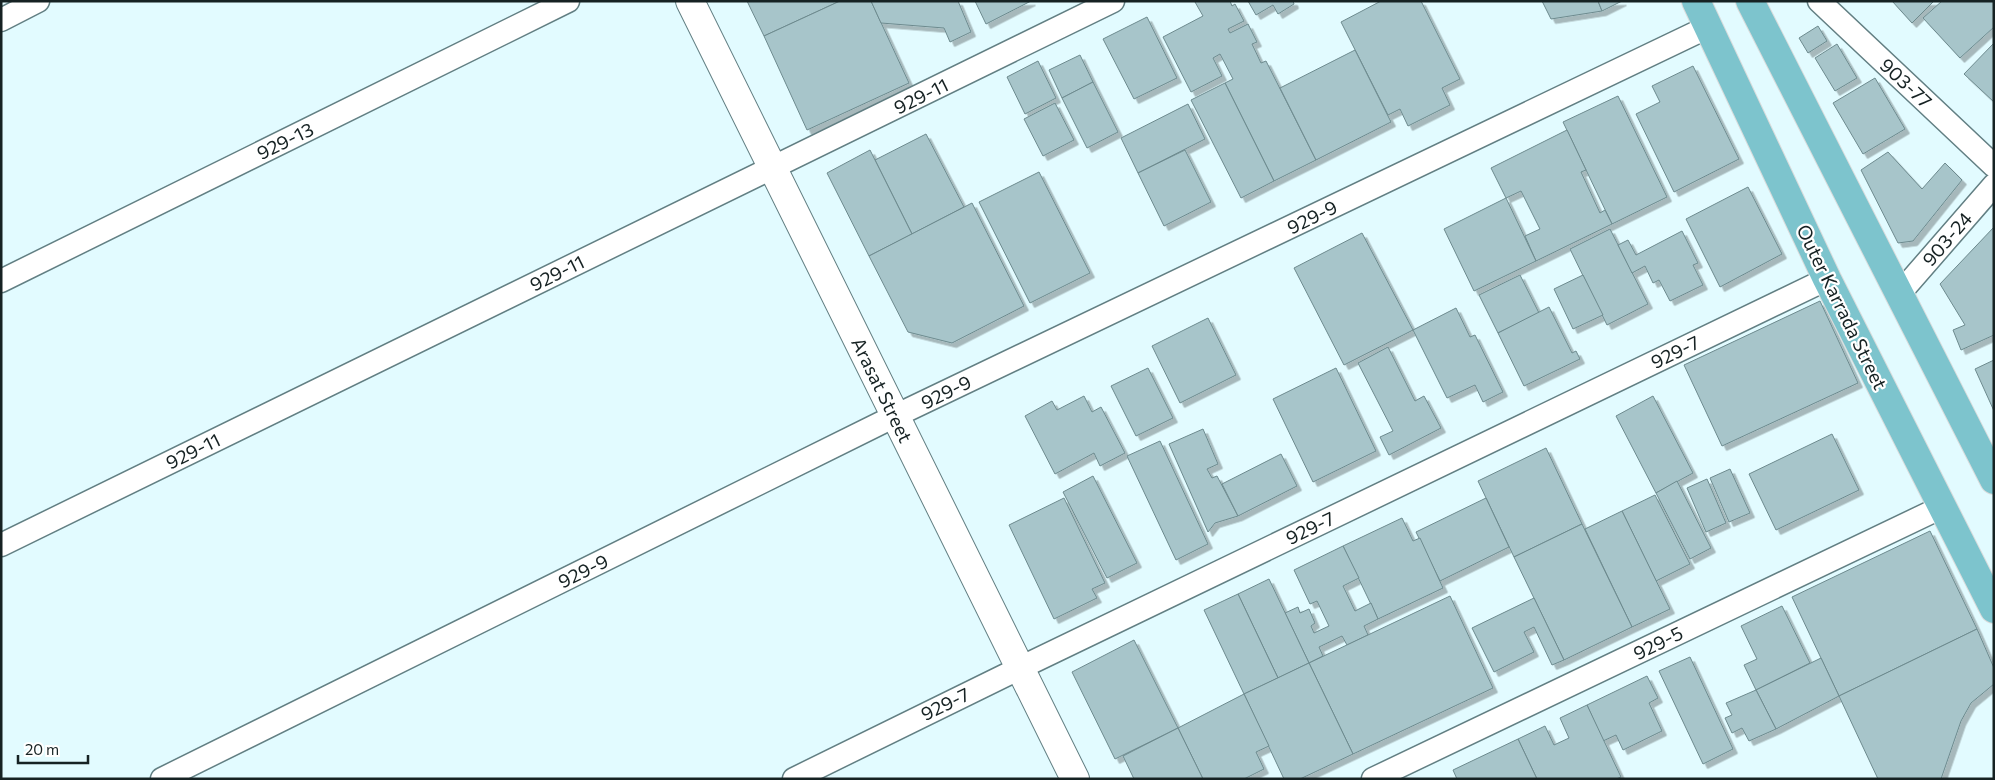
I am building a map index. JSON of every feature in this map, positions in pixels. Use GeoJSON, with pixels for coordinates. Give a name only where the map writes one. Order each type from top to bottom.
{"type":"FeatureCollection","features":[{"type":"Feature","properties":{"kind":"main road","name":"Outer Karrada Street"},"geometry":{"type":"LineString","coordinates":[[1696,1],[1827,279],[1994,610]]}},
{"type":"Feature","properties":{"kind":"main road"},"geometry":{"type":"LineString","coordinates":[[1750,1],[1994,480]]}},
{"type":"Feature","properties":{"kind":"street"},"geometry":{"type":"LineString","coordinates":[[1,20],[38,1]]}},
{"type":"Feature","properties":{"kind":"street","name":"929-13"},"geometry":{"type":"LineString","coordinates":[[1,281],[568,1]]}},
{"type":"Feature","properties":{"kind":"street","name":"Arasat Street"},"geometry":{"type":"LineString","coordinates":[[690,1],[1075,779]]}},
{"type":"Feature","properties":{"kind":"street","name":"929-11"},"geometry":{"type":"LineString","coordinates":[[1,545],[1113,1]]}},
{"type":"Feature","properties":{"kind":"street","name":"903-77"},"geometry":{"type":"LineString","coordinates":[[1819,1],[1994,166]]}},
{"type":"Feature","properties":{"kind":"street","name":"929-9"},"geometry":{"type":"LineString","coordinates":[[162,779],[895,416],[1708,27]]}},
{"type":"Feature","properties":{"kind":"street","name":"903-24"},"geometry":{"type":"LineString","coordinates":[[1900,293],[1994,185]]}},
{"type":"Feature","properties":{"kind":"street","name":"929-7"},"geometry":{"type":"LineString","coordinates":[[794,779],[1827,279]]}},
{"type":"Feature","properties":{"kind":"street","name":"929-5"},"geometry":{"type":"LineString","coordinates":[[1373,779],[1942,507]]}},
{"type":"Feature","properties":{"kind":"building"},"geometry":{"type":"Polygon","coordinates":[[[747,1],[840,1],[764,36],[747,1]]]}},
{"type":"Feature","properties":{"kind":"building"},"geometry":{"type":"Polygon","coordinates":[[[840,1],[871,1],[909,83],[807,130],[764,36],[840,1]]]}},
{"type":"Feature","properties":{"kind":"building"},"geometry":{"type":"Polygon","coordinates":[[[871,1],[958,1],[971,32],[950,42],[944,28],[881,23],[871,1]]]}},
{"type":"Feature","properties":{"kind":"building"},"geometry":{"type":"Polygon","coordinates":[[[975,1],[1031,1],[986,24],[975,1]]]}},
{"type":"Feature","properties":{"kind":"building"},"geometry":{"type":"Polygon","coordinates":[[[1230,1],[1232,6],[1235,4],[1244,21],[1228,29],[1230,33],[1248,24],[1257,42],[1252,44],[1261,63],[1266,61],[1316,160],[1274,181],[1225,83],[1233,79],[1220,54],[1213,58],[1222,76],[1191,92],[1163,37],[1203,16],[1195,2],[1230,1]]]}},
{"type":"Feature","properties":{"kind":"building"},"geometry":{"type":"Polygon","coordinates":[[[1248,1],[1293,1],[1294,4],[1278,14],[1273,5],[1256,15],[1248,1]]]}},
{"type":"Feature","properties":{"kind":"building"},"geometry":{"type":"Polygon","coordinates":[[[1381,1],[1421,1],[1460,79],[1442,88],[1450,105],[1408,126],[1400,109],[1388,115],[1341,22],[1381,1]]]}},
{"type":"Feature","properties":{"kind":"building"},"geometry":{"type":"Polygon","coordinates":[[[1542,1],[1598,1],[1602,11],[1551,19],[1542,1]]]}},
{"type":"Feature","properties":{"kind":"building"},"geometry":{"type":"Polygon","coordinates":[[[1598,1],[1622,1],[1602,11],[1598,1]]]}},
{"type":"Feature","properties":{"kind":"building"},"geometry":{"type":"Polygon","coordinates":[[[1892,1],[1934,1],[1912,23],[1892,1]]]}},
{"type":"Feature","properties":{"kind":"building"},"geometry":{"type":"Polygon","coordinates":[[[1942,1],[1994,1],[1994,27],[1960,58],[1923,18],[1942,1]]]}},
{"type":"Feature","properties":{"kind":"building"},"geometry":{"type":"Polygon","coordinates":[[[1147,17],[1177,78],[1134,99],[1103,39],[1147,17]]]}},
{"type":"Feature","properties":{"kind":"building"},"geometry":{"type":"Polygon","coordinates":[[[1818,26],[1827,41],[1808,53],[1799,38],[1818,26]]]}},
{"type":"Feature","properties":{"kind":"building"},"geometry":{"type":"Polygon","coordinates":[[[1994,43],[1994,102],[1964,74],[1994,43]]]}},
{"type":"Feature","properties":{"kind":"building"},"geometry":{"type":"Polygon","coordinates":[[[1837,44],[1857,78],[1835,91],[1815,58],[1837,44]]]}},
{"type":"Feature","properties":{"kind":"building"},"geometry":{"type":"Polygon","coordinates":[[[1355,50],[1391,122],[1316,160],[1280,88],[1355,50]]]}},
{"type":"Feature","properties":{"kind":"building"},"geometry":{"type":"Polygon","coordinates":[[[1080,55],[1093,82],[1062,98],[1049,70],[1080,55]]]}},
{"type":"Feature","properties":{"kind":"building"},"geometry":{"type":"Polygon","coordinates":[[[1038,61],[1056,98],[1025,114],[1007,77],[1038,61]]]}},
{"type":"Feature","properties":{"kind":"building"},"geometry":{"type":"Polygon","coordinates":[[[1693,66],[1739,159],[1674,192],[1636,114],[1660,102],[1652,86],[1693,66]]]}},
{"type":"Feature","properties":{"kind":"building"},"geometry":{"type":"Polygon","coordinates":[[[1875,78],[1905,129],[1863,154],[1833,103],[1875,78]]]}},
{"type":"Feature","properties":{"kind":"building"},"geometry":{"type":"Polygon","coordinates":[[[1093,82],[1118,132],[1087,148],[1062,98],[1093,82]]]}},
{"type":"Feature","properties":{"kind":"building"},"geometry":{"type":"Polygon","coordinates":[[[1225,83],[1274,181],[1241,198],[1191,100],[1225,83]]]}},
{"type":"Feature","properties":{"kind":"building"},"geometry":{"type":"Polygon","coordinates":[[[1618,96],[1667,197],[1612,224],[1563,122],[1618,96]]]}},
{"type":"Feature","properties":{"kind":"building"},"geometry":{"type":"Polygon","coordinates":[[[1055,103],[1074,140],[1043,156],[1024,119],[1055,103]]]}},
{"type":"Feature","properties":{"kind":"building"},"geometry":{"type":"Polygon","coordinates":[[[1188,104],[1205,139],[1138,173],[1121,138],[1188,104]]]}},
{"type":"Feature","properties":{"kind":"building"},"geometry":{"type":"Polygon","coordinates":[[[1567,130],[1586,170],[1581,172],[1600,213],[1605,210],[1612,224],[1536,261],[1525,236],[1540,229],[1521,191],[1506,198],[1491,168],[1567,130]]]}},
{"type":"Feature","properties":{"kind":"building"},"geometry":{"type":"Polygon","coordinates":[[[926,134],[964,207],[912,234],[875,160],[926,134]]]}},
{"type":"Feature","properties":{"kind":"building"},"geometry":{"type":"Polygon","coordinates":[[[870,150],[912,234],[869,256],[827,173],[870,150]]]}},
{"type":"Feature","properties":{"kind":"building"},"geometry":{"type":"Polygon","coordinates":[[[1185,150],[1211,202],[1164,226],[1138,173],[1185,150]]]}},
{"type":"Feature","properties":{"kind":"building"},"geometry":{"type":"Polygon","coordinates":[[[1888,152],[1922,189],[1945,163],[1962,180],[1913,241],[1898,243],[1861,170],[1888,152]]]}},
{"type":"Feature","properties":{"kind":"building"},"geometry":{"type":"Polygon","coordinates":[[[1039,172],[1090,273],[1030,303],[979,202],[1039,172]]]}},
{"type":"Feature","properties":{"kind":"building"},"geometry":{"type":"Polygon","coordinates":[[[1748,187],[1782,254],[1720,287],[1686,219],[1748,187]]]}},
{"type":"Feature","properties":{"kind":"building"},"geometry":{"type":"Polygon","coordinates":[[[1506,198],[1536,261],[1474,291],[1444,229],[1506,198]]]}},
{"type":"Feature","properties":{"kind":"building"},"geometry":{"type":"Polygon","coordinates":[[[972,203],[1024,306],[952,343],[908,332],[869,256],[972,203]]]}},
{"type":"Feature","properties":{"kind":"building"},"geometry":{"type":"Polygon","coordinates":[[[1994,227],[1994,335],[1961,350],[1953,330],[1965,325],[1940,284],[1994,227]]]}},
{"type":"Feature","properties":{"kind":"building"},"geometry":{"type":"Polygon","coordinates":[[[1610,229],[1648,304],[1607,325],[1570,249],[1610,229]]]}},
{"type":"Feature","properties":{"kind":"building"},"geometry":{"type":"Polygon","coordinates":[[[1682,231],[1698,263],[1693,265],[1703,285],[1670,301],[1659,280],[1653,283],[1645,266],[1632,273],[1618,245],[1628,240],[1636,255],[1682,231]]]}},
{"type":"Feature","properties":{"kind":"building"},"geometry":{"type":"Polygon","coordinates":[[[1362,233],[1413,330],[1344,365],[1294,268],[1362,233]]]}},
{"type":"Feature","properties":{"kind":"building"},"geometry":{"type":"Polygon","coordinates":[[[1520,275],[1539,313],[1498,333],[1479,295],[1520,275]]]}},
{"type":"Feature","properties":{"kind":"building"},"geometry":{"type":"Polygon","coordinates":[[[1583,275],[1603,315],[1573,329],[1554,289],[1583,275]]]}},
{"type":"Feature","properties":{"kind":"building"},"geometry":{"type":"Polygon","coordinates":[[[1820,301],[1858,383],[1722,446],[1684,365],[1820,301]]]}},
{"type":"Feature","properties":{"kind":"building"},"geometry":{"type":"Polygon","coordinates":[[[1549,307],[1572,353],[1576,351],[1580,359],[1524,386],[1498,333],[1549,307]]]}},
{"type":"Feature","properties":{"kind":"building"},"geometry":{"type":"Polygon","coordinates":[[[1456,308],[1470,337],[1475,335],[1503,392],[1483,402],[1475,385],[1447,398],[1413,330],[1456,308]]]}},
{"type":"Feature","properties":{"kind":"building"},"geometry":{"type":"Polygon","coordinates":[[[1208,318],[1236,375],[1180,403],[1152,346],[1208,318]]]}},
{"type":"Feature","properties":{"kind":"building"},"geometry":{"type":"Polygon","coordinates":[[[1388,347],[1415,401],[1424,396],[1441,428],[1389,455],[1380,437],[1393,431],[1358,363],[1388,347]]]}},
{"type":"Feature","properties":{"kind":"building"},"geometry":{"type":"Polygon","coordinates":[[[1994,360],[1994,411],[1975,369],[1994,360]]]}},
{"type":"Feature","properties":{"kind":"building"},"geometry":{"type":"Polygon","coordinates":[[[1148,368],[1173,418],[1136,436],[1111,386],[1148,368]]]}},
{"type":"Feature","properties":{"kind":"building"},"geometry":{"type":"Polygon","coordinates":[[[1336,368],[1376,451],[1313,482],[1273,399],[1336,368]]]}},
{"type":"Feature","properties":{"kind":"building"},"geometry":{"type":"Polygon","coordinates":[[[1084,396],[1092,412],[1101,407],[1125,453],[1100,466],[1094,453],[1055,474],[1025,416],[1052,401],[1057,410],[1084,396]]]}},
{"type":"Feature","properties":{"kind":"building"},"geometry":{"type":"Polygon","coordinates":[[[1653,396],[1693,473],[1656,493],[1616,416],[1653,396]]]}},
{"type":"Feature","properties":{"kind":"building"},"geometry":{"type":"Polygon","coordinates":[[[1203,429],[1218,464],[1207,469],[1212,478],[1217,476],[1238,516],[1215,523],[1208,532],[1169,444],[1203,429]]]}},
{"type":"Feature","properties":{"kind":"building"},"geometry":{"type":"Polygon","coordinates":[[[1832,434],[1859,490],[1776,530],[1749,474],[1832,434]]]}},
{"type":"Feature","properties":{"kind":"building"},"geometry":{"type":"Polygon","coordinates":[[[1160,441],[1208,544],[1176,560],[1127,456],[1160,441]]]}},
{"type":"Feature","properties":{"kind":"building"},"geometry":{"type":"Polygon","coordinates":[[[1546,448],[1582,524],[1514,557],[1478,481],[1546,448]]]}},
{"type":"Feature","properties":{"kind":"building"},"geometry":{"type":"Polygon","coordinates":[[[1281,454],[1297,486],[1238,516],[1222,484],[1281,454]]]}},
{"type":"Feature","properties":{"kind":"building"},"geometry":{"type":"Polygon","coordinates":[[[1730,469],[1750,513],[1729,522],[1710,478],[1730,469]]]}},
{"type":"Feature","properties":{"kind":"building"},"geometry":{"type":"Polygon","coordinates":[[[1093,476],[1137,563],[1107,578],[1063,492],[1093,476]]]}},
{"type":"Feature","properties":{"kind":"building"},"geometry":{"type":"Polygon","coordinates":[[[1707,479],[1726,523],[1706,532],[1687,488],[1707,479]]]}},
{"type":"Feature","properties":{"kind":"building"},"geometry":{"type":"Polygon","coordinates":[[[1677,481],[1711,548],[1690,559],[1656,493],[1677,481]]]}},
{"type":"Feature","properties":{"kind":"building"},"geometry":{"type":"Polygon","coordinates":[[[1655,495],[1690,564],[1656,581],[1622,511],[1655,495]]]}},
{"type":"Feature","properties":{"kind":"building"},"geometry":{"type":"Polygon","coordinates":[[[1064,498],[1105,583],[1092,589],[1097,598],[1054,619],[1009,525],[1064,498]]]}},
{"type":"Feature","properties":{"kind":"building"},"geometry":{"type":"Polygon","coordinates":[[[1486,498],[1509,547],[1440,581],[1416,532],[1486,498]]]}},
{"type":"Feature","properties":{"kind":"building"},"geometry":{"type":"Polygon","coordinates":[[[1622,511],[1670,609],[1632,627],[1585,529],[1622,511]]]}},
{"type":"Feature","properties":{"kind":"building"},"geometry":{"type":"Polygon","coordinates":[[[1402,518],[1413,541],[1420,538],[1443,588],[1378,619],[1343,546],[1402,518]]]}},
{"type":"Feature","properties":{"kind":"building"},"geometry":{"type":"Polygon","coordinates":[[[1582,524],[1632,627],[1564,660],[1514,557],[1582,524]]]}},
{"type":"Feature","properties":{"kind":"building"},"geometry":{"type":"Polygon","coordinates":[[[1930,531],[1977,629],[1839,696],[1792,597],[1930,531]]]}},
{"type":"Feature","properties":{"kind":"building"},"geometry":{"type":"Polygon","coordinates":[[[1343,546],[1359,578],[1343,586],[1355,611],[1371,603],[1378,619],[1364,626],[1368,635],[1347,645],[1342,636],[1319,647],[1323,656],[1309,663],[1285,613],[1298,607],[1300,613],[1309,609],[1315,623],[1311,626],[1314,633],[1329,626],[1317,601],[1310,604],[1294,570],[1343,546]]]}},
{"type":"Feature","properties":{"kind":"building"},"geometry":{"type":"Polygon","coordinates":[[[1269,579],[1309,663],[1278,678],[1238,594],[1269,579]]]}},
{"type":"Feature","properties":{"kind":"building"},"geometry":{"type":"Polygon","coordinates":[[[1238,594],[1278,678],[1244,694],[1204,610],[1238,594]]]}},
{"type":"Feature","properties":{"kind":"building"},"geometry":{"type":"Polygon","coordinates":[[[1450,596],[1493,688],[1353,754],[1309,663],[1450,596]]]}},
{"type":"Feature","properties":{"kind":"building"},"geometry":{"type":"Polygon","coordinates":[[[1534,598],[1564,660],[1552,665],[1534,627],[1524,632],[1534,652],[1494,672],[1472,628],[1534,598]]]}},
{"type":"Feature","properties":{"kind":"building"},"geometry":{"type":"Polygon","coordinates":[[[1782,606],[1810,663],[1756,690],[1744,665],[1757,659],[1741,626],[1782,606]]]}},
{"type":"Feature","properties":{"kind":"building"},"geometry":{"type":"Polygon","coordinates":[[[1977,629],[1994,668],[1994,684],[1971,703],[1961,721],[1941,779],[1878,779],[1839,696],[1977,629]]]}},
{"type":"Feature","properties":{"kind":"building"},"geometry":{"type":"Polygon","coordinates":[[[1134,640],[1178,728],[1115,759],[1072,672],[1134,640]]]}},
{"type":"Feature","properties":{"kind":"building"},"geometry":{"type":"Polygon","coordinates":[[[1690,657],[1733,749],[1703,764],[1659,671],[1690,657]]]}},
{"type":"Feature","properties":{"kind":"building"},"geometry":{"type":"Polygon","coordinates":[[[1821,658],[1839,696],[1776,729],[1756,690],[1821,658]]]}},
{"type":"Feature","properties":{"kind":"building"},"geometry":{"type":"Polygon","coordinates":[[[1309,663],[1353,754],[1300,779],[1284,779],[1244,694],[1309,663]]]}},
{"type":"Feature","properties":{"kind":"building"},"geometry":{"type":"Polygon","coordinates":[[[1647,676],[1658,698],[1649,703],[1662,731],[1623,750],[1616,735],[1603,741],[1587,705],[1647,676]]]}},
{"type":"Feature","properties":{"kind":"building"},"geometry":{"type":"Polygon","coordinates":[[[1756,690],[1776,729],[1749,741],[1742,728],[1732,733],[1725,718],[1732,715],[1726,703],[1756,690]]]}},
{"type":"Feature","properties":{"kind":"building"},"geometry":{"type":"Polygon","coordinates":[[[1244,694],[1269,746],[1256,752],[1264,769],[1244,779],[1203,779],[1178,728],[1244,694]]]}},
{"type":"Feature","properties":{"kind":"building"},"geometry":{"type":"Polygon","coordinates":[[[1587,705],[1621,777],[1616,779],[1537,779],[1518,739],[1545,726],[1554,745],[1569,738],[1560,718],[1587,705]]]}},
{"type":"Feature","properties":{"kind":"building"},"geometry":{"type":"Polygon","coordinates":[[[1178,728],[1203,779],[1134,779],[1123,756],[1178,728]]]}},
{"type":"Feature","properties":{"kind":"building"},"geometry":{"type":"Polygon","coordinates":[[[1518,739],[1537,779],[1457,779],[1453,770],[1518,739]]]}}]}
